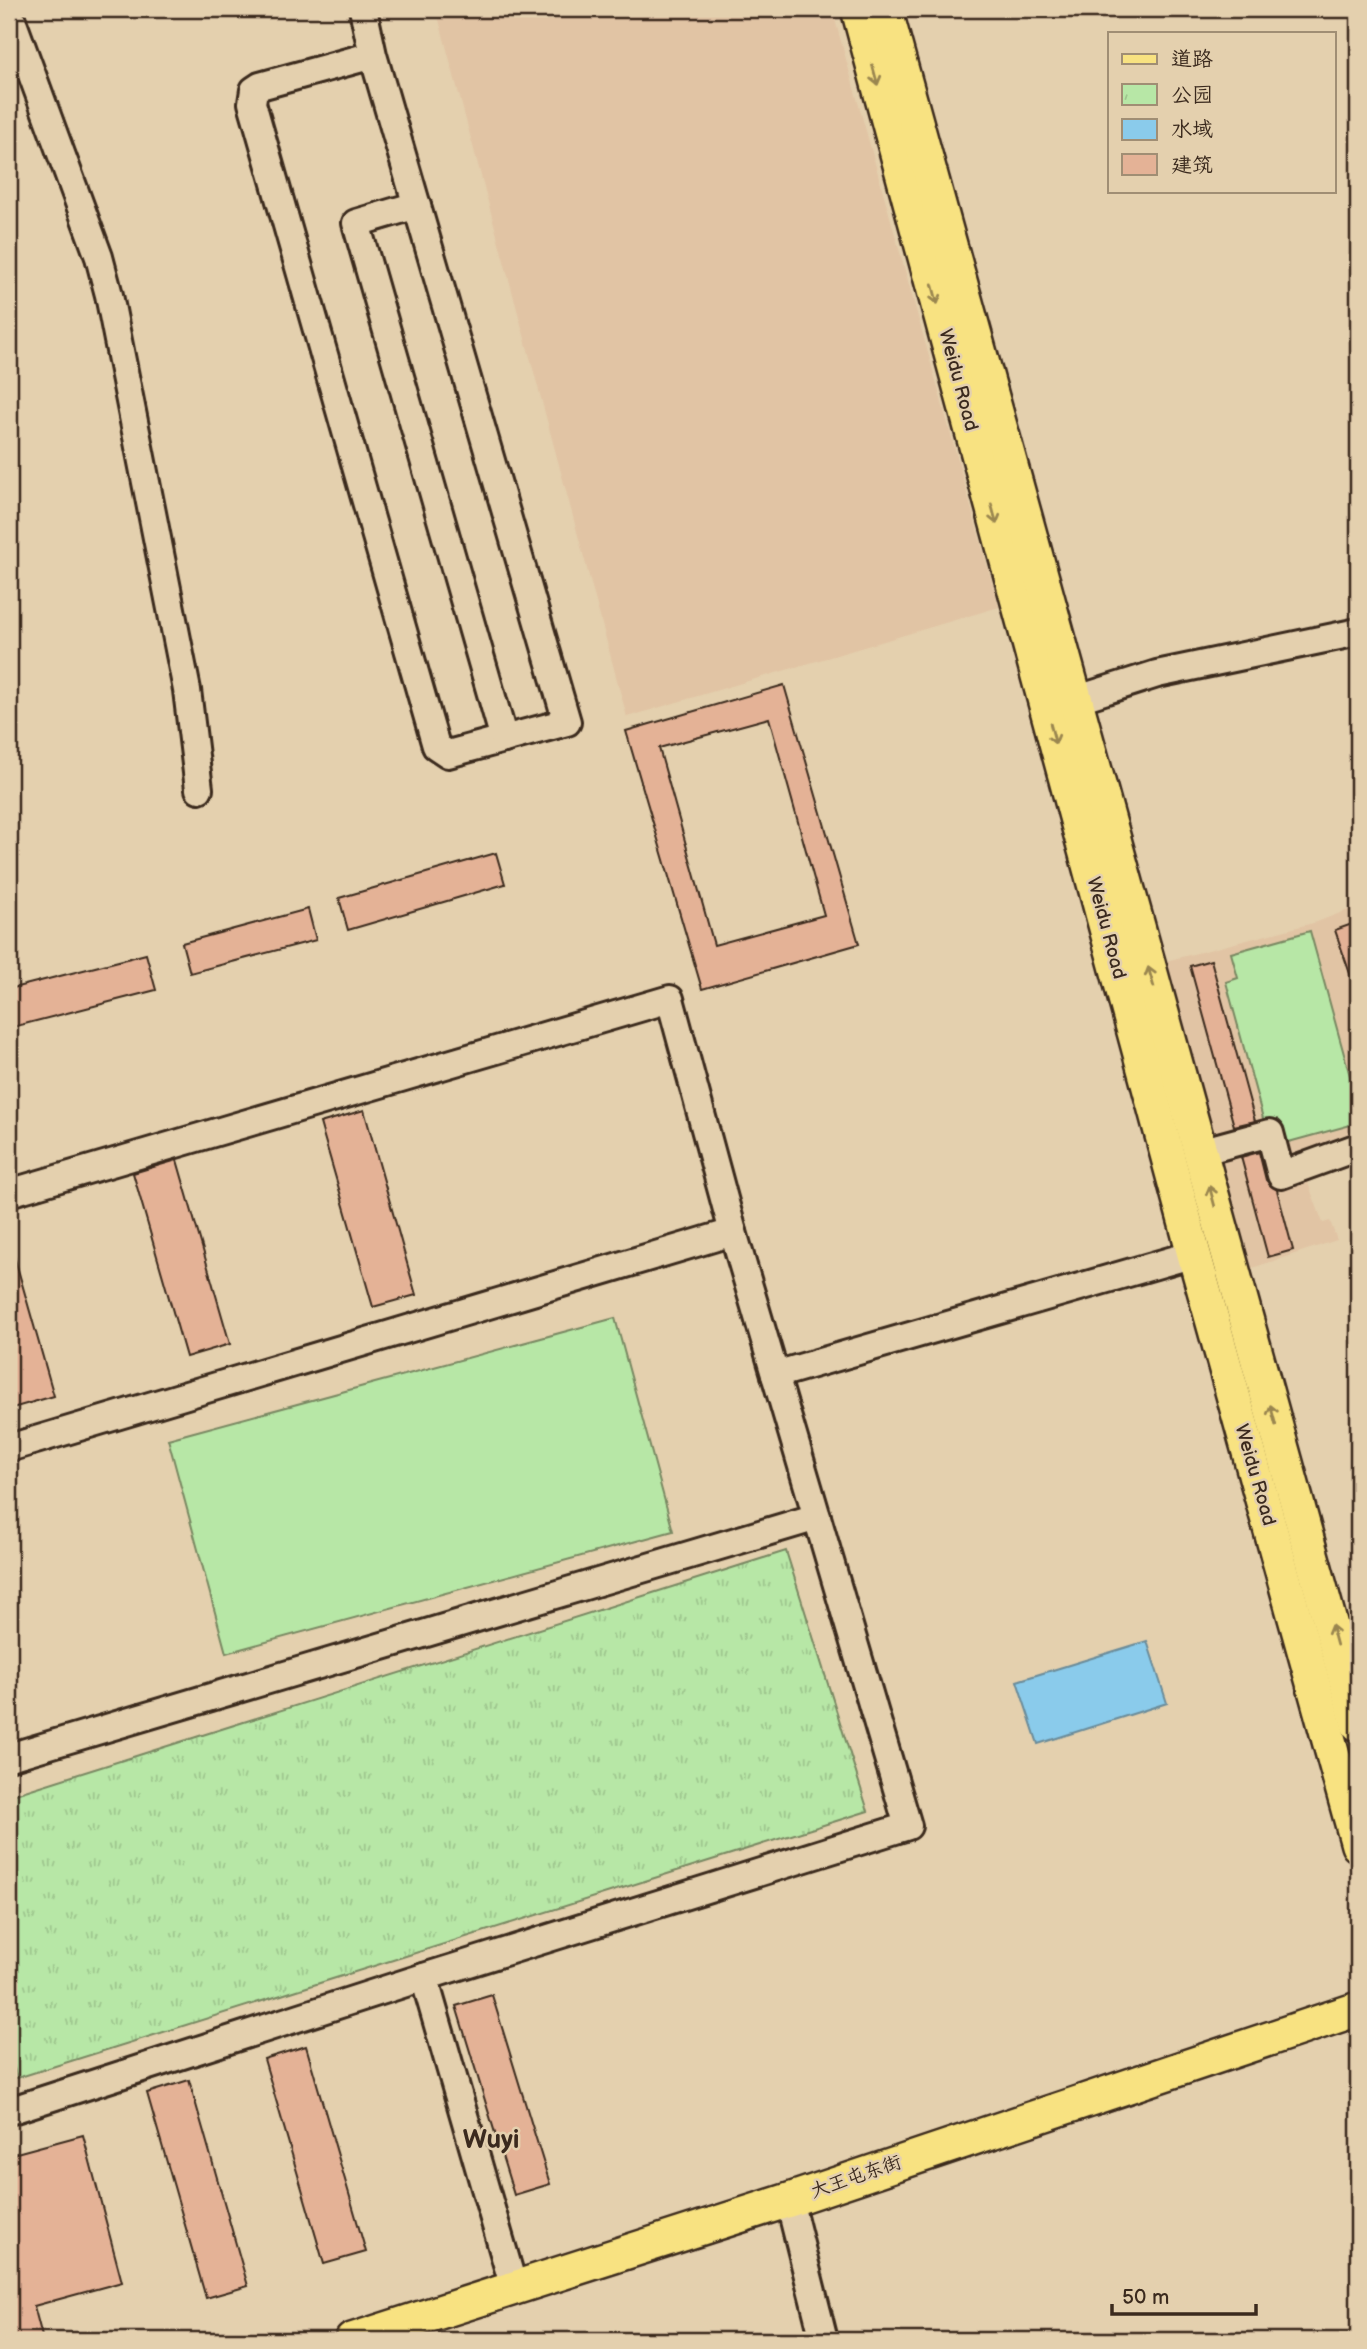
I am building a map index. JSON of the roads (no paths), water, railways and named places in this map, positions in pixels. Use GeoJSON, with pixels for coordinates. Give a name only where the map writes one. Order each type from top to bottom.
{"type":"FeatureCollection","features":[{"type":"Feature","properties":{"kind":"main road","name":"Weidu Road"},"geometry":{"type":"LineString","coordinates":[[858,9],[1194,1254],[1358,1846]]}},
{"type":"Feature","properties":{"kind":"main road","name":"Weidu Road"},"geometry":{"type":"LineString","coordinates":[[885,9],[1200,1152],[1352,1679],[1358,1724]]}},
{"type":"Feature","properties":{"kind":"main road","name":"大王屯东街"},"geometry":{"type":"LineString","coordinates":[[352,2340],[789,2200],[1358,2009]]}},
{"type":"Feature","properties":{"kind":"street"},"geometry":{"type":"LineString","coordinates":[[363,9],[373,55],[567,722],[449,754],[436,746],[252,103],[254,90],[260,86],[373,55]]}},
{"type":"Feature","properties":{"kind":"street"},"geometry":{"type":"LineString","coordinates":[[9,12],[99,257],[187,690],[199,789]]}},
{"type":"Feature","properties":{"kind":"street"},"geometry":{"type":"LineString","coordinates":[[417,205],[356,223],[504,739]]}},
{"type":"Feature","properties":{"kind":"street"},"geometry":{"type":"LineString","coordinates":[[1075,700],[1157,674],[1358,632]]}},
{"type":"Feature","properties":{"kind":"street"},"geometry":{"type":"LineString","coordinates":[[9,1193],[670,999],[733,1232],[908,1826],[424,1977],[9,2111]]}},
{"type":"Feature","properties":{"kind":"street"},"geometry":{"type":"LineString","coordinates":[[1200,1152],[1270,1133],[1281,1175],[1358,1147]]}},
{"type":"Feature","properties":{"kind":"street"},"geometry":{"type":"LineString","coordinates":[[9,1448],[733,1232]]}},
{"type":"Feature","properties":{"kind":"street"},"geometry":{"type":"LineString","coordinates":[[775,1376],[1194,1254]]}},
{"type":"Feature","properties":{"kind":"street"},"geometry":{"type":"LineString","coordinates":[[9,1757],[817,1517]]}},
{"type":"Feature","properties":{"kind":"street"},"geometry":{"type":"LineString","coordinates":[[424,1977],[514,2288]]}},
{"type":"Feature","properties":{"kind":"street"},"geometry":{"type":"LineString","coordinates":[[789,2200],[824,2340]]}},
{"type":"Feature","properties":{"kind":"water"},"geometry":{"type":"Polygon","coordinates":[[[1147,1641],[1167,1703],[1038,1744],[1017,1681],[1147,1641]]]}},
{"type":"Feature","properties":{"kind":"district","name":"Wuyi"},"geometry":{"type":"Point","coordinates":[491,2140]}}]}
